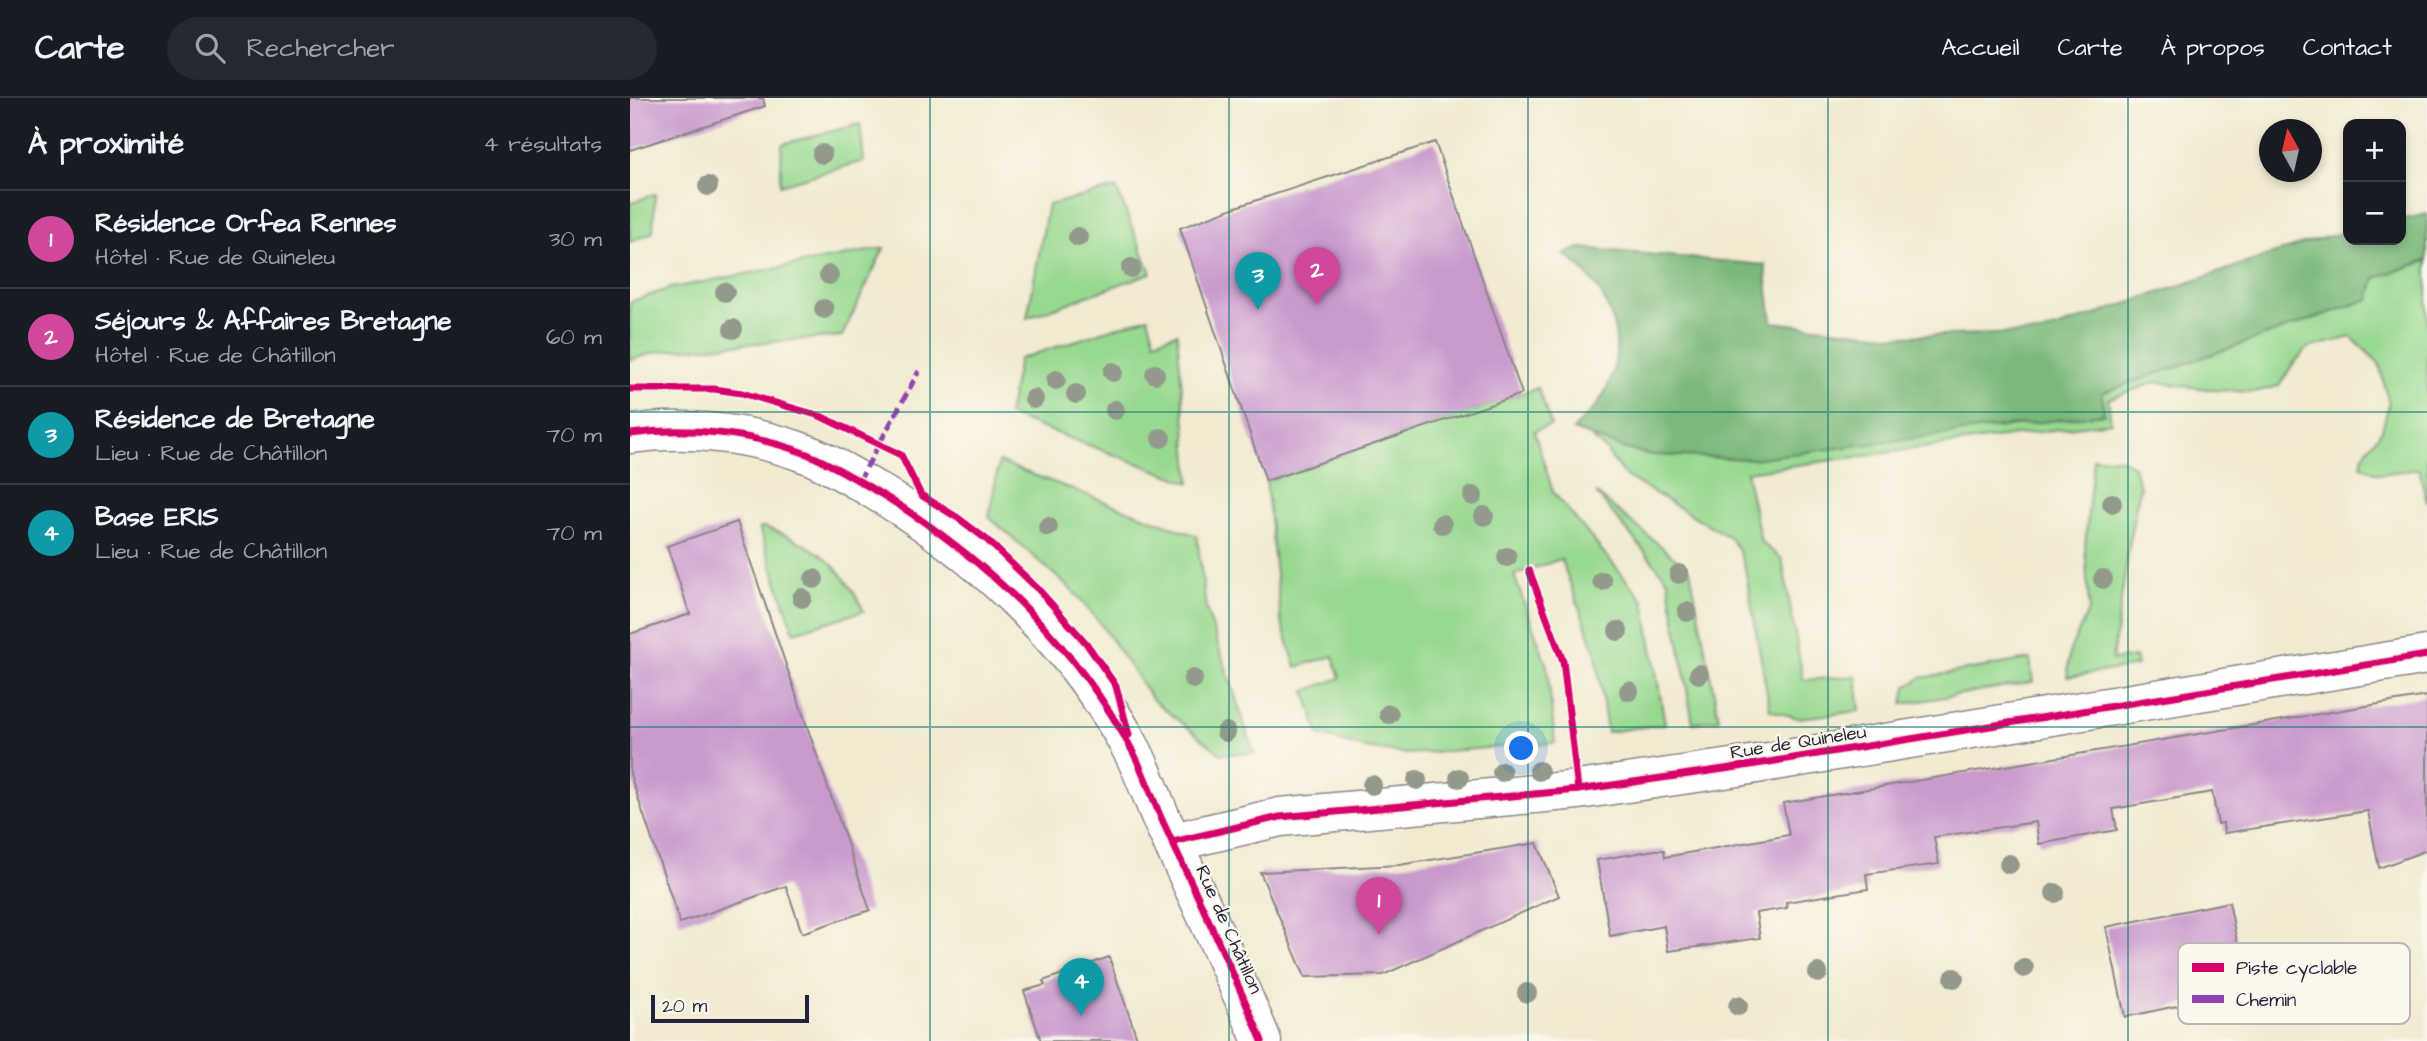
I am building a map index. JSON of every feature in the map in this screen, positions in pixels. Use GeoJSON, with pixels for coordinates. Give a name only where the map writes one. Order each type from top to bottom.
{"type":"FeatureCollection","features":[{"type":"Feature","properties":{"kind":"street","name":"Rue de Châtillon"},"geometry":{"type":"LineString","coordinates":[[630,434],[656,430],[715,433],[763,441],[807,454],[859,481],[920,519],[1007,588],[1090,684],[1133,752],[1262,1041]]}},
{"type":"Feature","properties":{"kind":"street","name":"Rue de Quineleu"},"geometry":{"type":"LineString","coordinates":[[1173,842],[1280,817],[1578,790],[2427,654]]}},
{"type":"Feature","properties":{"kind":"green space"},"geometry":{"type":"Polygon","coordinates":[[[860,124],[864,161],[780,185],[782,144],[860,124]]]}},
{"type":"Feature","properties":{"kind":"green space"},"geometry":{"type":"Polygon","coordinates":[[[1116,188],[1151,273],[1027,318],[1048,205],[1116,188]]]}},
{"type":"Feature","properties":{"kind":"green space"},"geometry":{"type":"Polygon","coordinates":[[[655,194],[653,232],[630,242],[630,203],[655,194]]]}},
{"type":"Feature","properties":{"kind":"green space"},"geometry":{"type":"Polygon","coordinates":[[[2427,214],[2427,260],[2375,278],[2369,299],[2102,393],[2104,414],[1752,459],[1652,455],[1629,450],[1573,430],[1596,406],[1610,382],[1616,341],[1613,321],[1595,284],[1564,254],[1580,248],[1765,265],[1772,322],[1895,336],[2041,333],[2343,232],[2343,245],[2406,245],[2406,219],[2427,214]]]}},
{"type":"Feature","properties":{"kind":"green space"},"geometry":{"type":"Polygon","coordinates":[[[884,248],[842,336],[660,351],[630,360],[630,302],[671,288],[884,248]]]}},
{"type":"Feature","properties":{"kind":"green space"},"geometry":{"type":"Polygon","coordinates":[[[2427,261],[2427,503],[2419,469],[2379,474],[2361,466],[2363,455],[2382,430],[2389,404],[2379,363],[2351,337],[2308,348],[2293,364],[2279,386],[2254,392],[2156,382],[2108,399],[2111,422],[1746,472],[1761,542],[1782,559],[1803,680],[1856,676],[1860,711],[1798,718],[1770,710],[1745,568],[1739,550],[1729,537],[1624,475],[1605,449],[1591,437],[1652,455],[2104,414],[2101,393],[2369,299],[2375,278],[2427,261]]]}},
{"type":"Feature","properties":{"kind":"green space"},"geometry":{"type":"Polygon","coordinates":[[[1148,317],[1155,341],[1177,333],[1190,483],[1008,415],[1019,359],[1148,317]]]}},
{"type":"Feature","properties":{"kind":"green space"},"geometry":{"type":"Polygon","coordinates":[[[1538,388],[1551,425],[1534,431],[1553,492],[1644,601],[1665,724],[1607,732],[1596,653],[1561,559],[1514,575],[1547,666],[1555,743],[1408,754],[1365,748],[1319,735],[1305,691],[1340,678],[1333,656],[1296,667],[1281,621],[1266,481],[1538,388]]]}},
{"type":"Feature","properties":{"kind":"green space"},"geometry":{"type":"Polygon","coordinates":[[[2093,458],[2119,458],[2134,466],[2140,488],[2112,660],[2135,657],[2137,666],[2067,677],[2070,650],[2089,609],[2085,547],[2093,458]]]}},
{"type":"Feature","properties":{"kind":"green space"},"geometry":{"type":"Polygon","coordinates":[[[999,462],[1197,536],[1206,608],[1254,753],[1221,754],[1153,700],[1099,622],[1073,591],[989,517],[999,462]]]}},
{"type":"Feature","properties":{"kind":"green space"},"geometry":{"type":"Polygon","coordinates":[[[1596,493],[1690,570],[1719,719],[1693,723],[1668,580],[1596,493]]]}},
{"type":"Feature","properties":{"kind":"green space"},"geometry":{"type":"Polygon","coordinates":[[[764,527],[797,540],[824,557],[845,580],[864,611],[794,632],[759,528],[764,527]]]}},
{"type":"Feature","properties":{"kind":"green space"},"geometry":{"type":"Polygon","coordinates":[[[2030,659],[2033,682],[1903,704],[1906,687],[1921,678],[2030,659]]]}},
{"type":"Feature","properties":{"kind":"building"},"geometry":{"type":"Polygon","coordinates":[[[630,98],[763,98],[765,106],[630,150],[630,98]]]}},
{"type":"Feature","properties":{"kind":"building"},"geometry":{"type":"Polygon","coordinates":[[[1435,142],[1522,394],[1266,481],[1180,228],[1435,142]]]}},
{"type":"Feature","properties":{"kind":"building"},"geometry":{"type":"Polygon","coordinates":[[[737,522],[870,910],[802,933],[786,886],[680,923],[630,774],[630,634],[690,614],[667,546],[737,522]]]}},
{"type":"Feature","properties":{"kind":"building"},"geometry":{"type":"Polygon","coordinates":[[[2427,696],[2427,850],[2379,868],[2368,811],[2224,833],[2223,823],[2218,824],[2212,792],[2113,809],[2117,830],[2039,844],[2036,822],[1934,837],[1939,864],[1866,874],[1868,889],[1786,902],[1787,908],[1756,913],[1760,938],[1668,951],[1664,926],[1610,936],[1597,860],[1655,850],[1664,850],[1665,857],[1789,835],[1783,803],[2427,696]]]}},
{"type":"Feature","properties":{"kind":"building"},"geometry":{"type":"Polygon","coordinates":[[[1537,843],[1559,896],[1383,975],[1305,977],[1260,872],[1399,865],[1537,843]]]}},
{"type":"Feature","properties":{"kind":"building"},"geometry":{"type":"Polygon","coordinates":[[[2229,902],[2237,943],[2178,943],[2178,1006],[2125,1017],[2106,927],[2229,902]]]}},
{"type":"Feature","properties":{"kind":"building"},"geometry":{"type":"Polygon","coordinates":[[[1109,957],[1138,1041],[1041,1041],[1024,991],[1045,985],[1043,981],[1109,957]]]}},
{"type":"Feature","properties":{"kind":"marked path"},"geometry":{"type":"LineString","coordinates":[[859,481],[919,371]]}},
{"type":"Feature","properties":{"kind":"cycle path"},"geometry":{"type":"LineString","coordinates":[[630,389],[714,389],[742,393],[820,416],[901,455],[921,495],[986,539],[1038,589],[1086,643],[1116,686],[1129,735]]}},
{"type":"Feature","properties":{"kind":"cycle path"},"geometry":{"type":"LineString","coordinates":[[630,434],[674,431],[720,433],[764,441],[817,458],[923,521],[959,548],[1026,608],[1085,676],[1133,752],[1262,1041]]}},
{"type":"Feature","properties":{"kind":"cycle path"},"geometry":{"type":"LineString","coordinates":[[1529,570],[1563,661],[1578,790]]}},
{"type":"Feature","properties":{"kind":"cycle path"},"geometry":{"type":"LineString","coordinates":[[1173,842],[1280,817],[1578,790],[1738,767],[2427,655]]}},
{"type":"Feature","properties":{"kind":"place","name":"Séjours & Affaires Bretagne"},"geometry":{"type":"Point","coordinates":[1317,305]}},
{"type":"Feature","properties":{"kind":"place","name":"Résidence de Bretagne"},"geometry":{"type":"Point","coordinates":[1258,310]}},
{"type":"Feature","properties":{"kind":"place","name":"Résidence Orfea Rennes"},"geometry":{"type":"Point","coordinates":[1379,935]}},
{"type":"Feature","properties":{"kind":"place","name":"Base ERIS"},"geometry":{"type":"Point","coordinates":[1081,1016]}}]}
